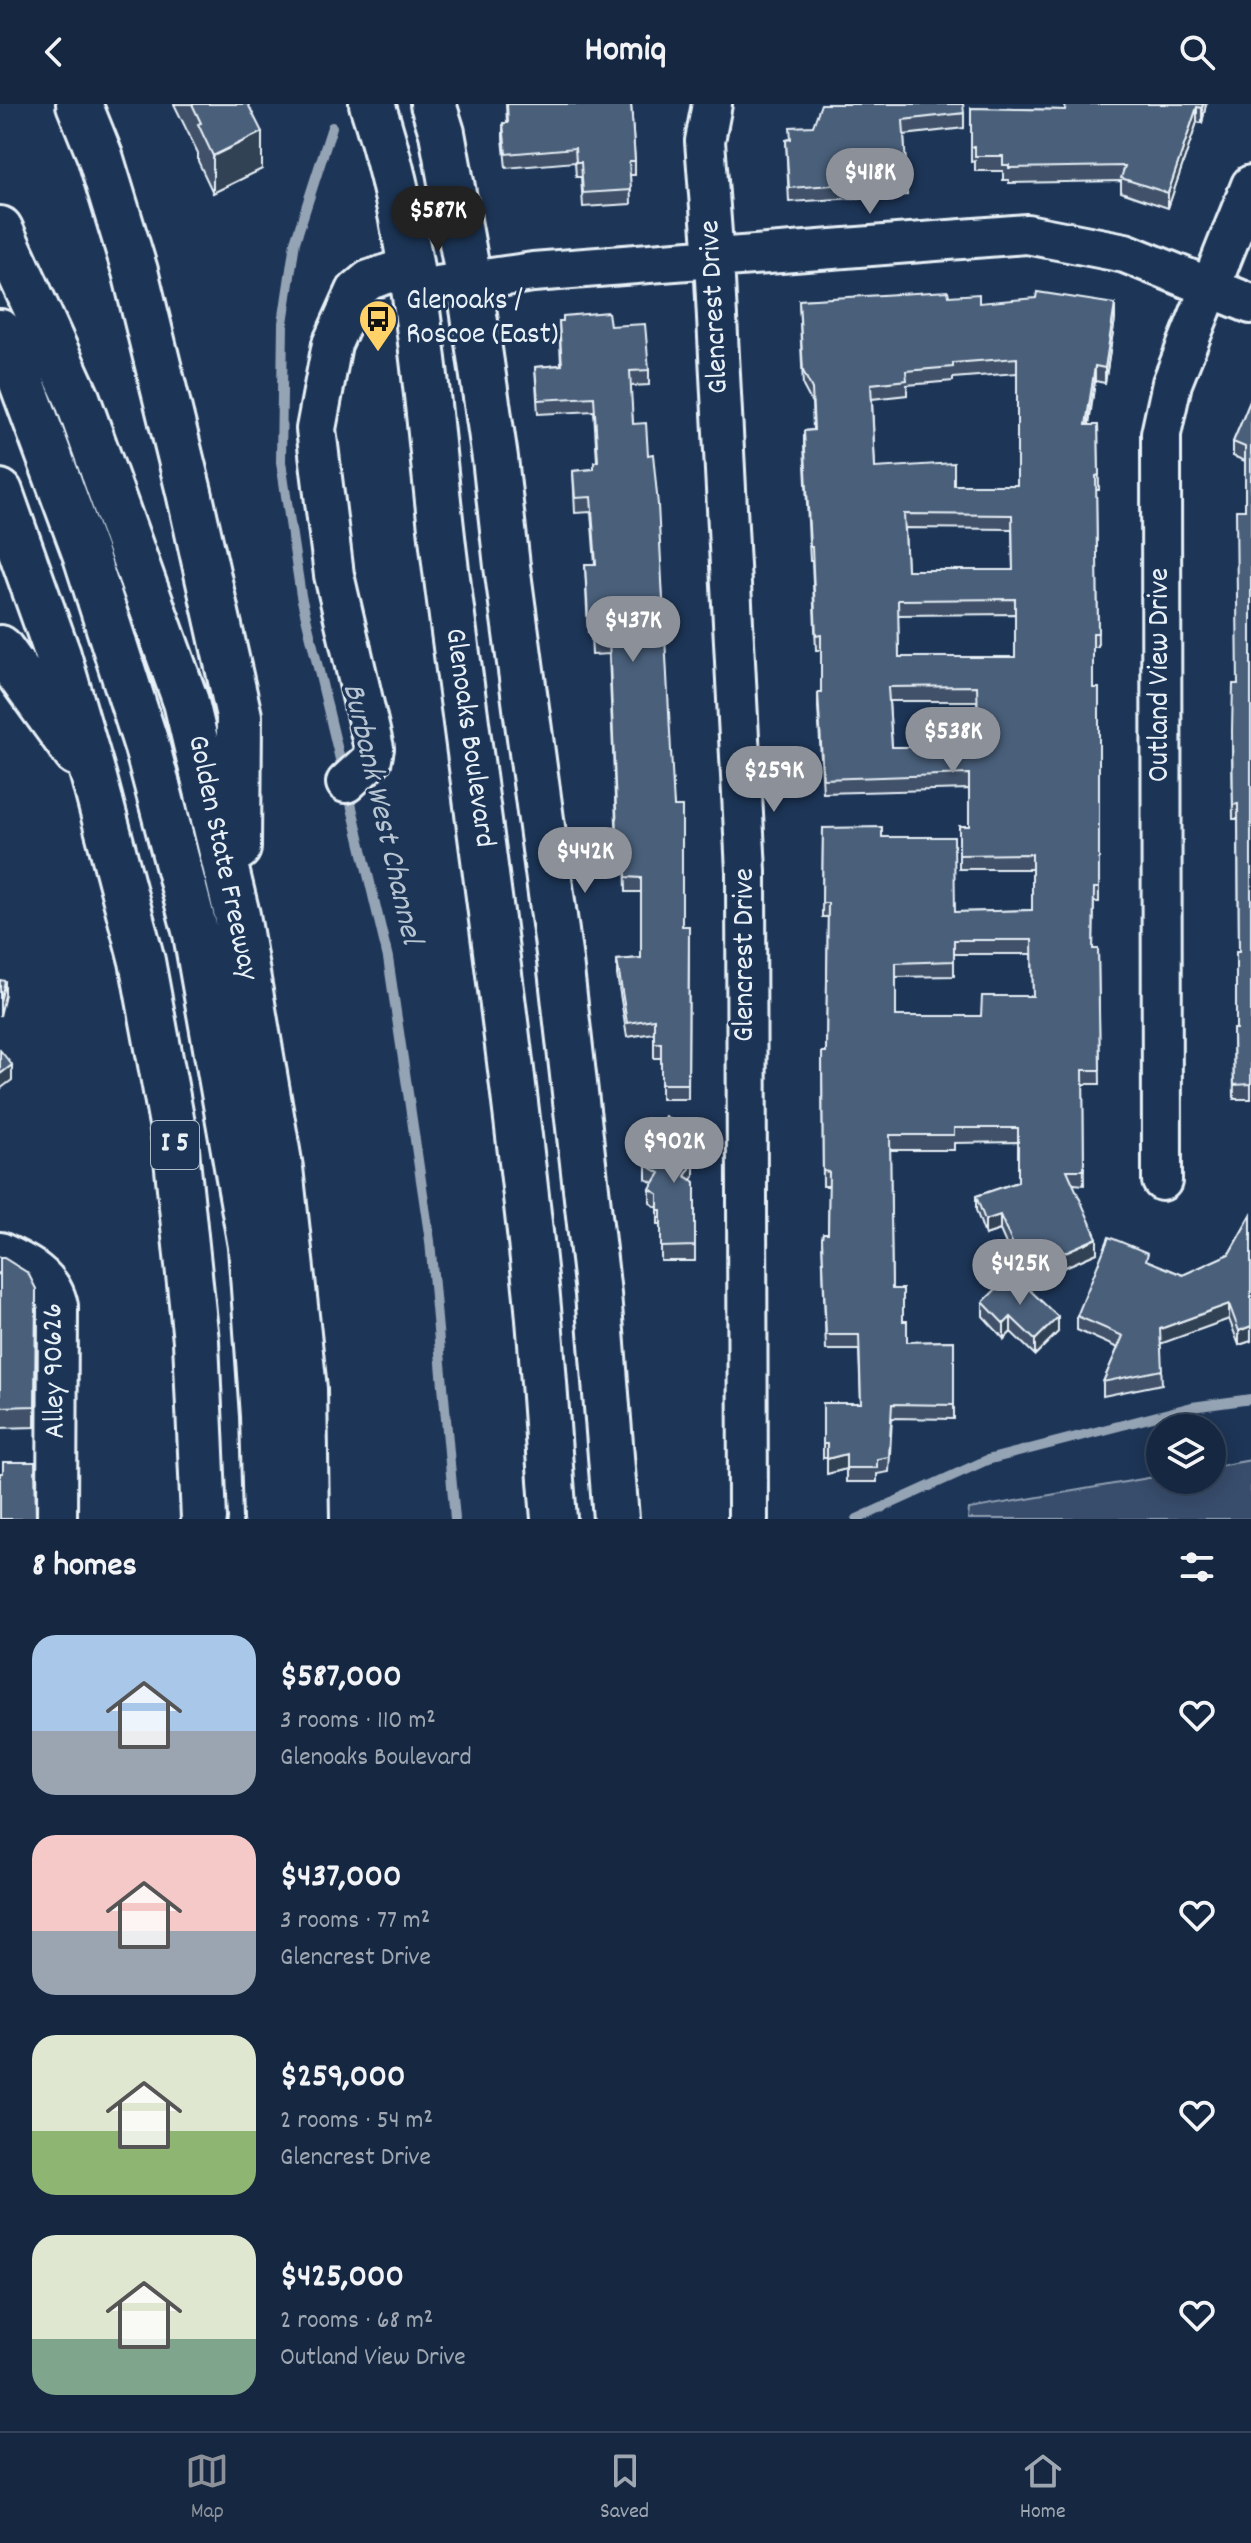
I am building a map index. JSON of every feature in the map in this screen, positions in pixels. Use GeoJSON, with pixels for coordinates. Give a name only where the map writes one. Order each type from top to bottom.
{"type":"FeatureCollection","features":[{"type":"Feature","properties":{"kind":"main road"},"geometry":{"type":"LineString","coordinates":[[79,104],[100,156],[135,271],[239,716],[237,915]]}},
{"type":"Feature","properties":{"kind":"main road","name":"Glenoaks Boulevard"},"geometry":{"type":"LineString","coordinates":[[372,104],[384,141],[413,278],[446,572],[499,968],[537,1300],[554,1519]]}},
{"type":"Feature","properties":{"kind":"main road","name":"Glenoaks Boulevard"},"geometry":{"type":"LineString","coordinates":[[433,104],[442,133],[469,281],[495,458],[562,977],[598,1294],[616,1519]]}},
{"type":"Feature","properties":{"kind":"main road","name":"Golden State Freeway"},"geometry":{"type":"LineString","coordinates":[[0,229],[77,398],[186,702],[237,915],[280,1168],[304,1389],[306,1519]]}},
{"type":"Feature","properties":{"kind":"main road"},"geometry":{"type":"LineString","coordinates":[[0,332],[14,361],[85,553],[147,747],[196,934],[251,1246],[263,1416],[266,1519]]}},
{"type":"Feature","properties":{"kind":"main road"},"geometry":{"type":"LineString","coordinates":[[0,395],[81,612],[123,748],[168,923],[206,1110],[230,1322],[241,1519]]}},
{"type":"Feature","properties":{"kind":"main road","name":"I 5"},"geometry":{"type":"LineString","coordinates":[[0,492],[58,655],[142,961],[175,1140],[196,1341],[204,1519]]}},
{"type":"Feature","properties":{"kind":"main road"},"geometry":{"type":"LineString","coordinates":[[0,648],[94,778]]}},
{"type":"Feature","properties":{"kind":"street","name":"Glencrest Drive"},"geometry":{"type":"LineString","coordinates":[[712,104],[705,141],[746,871],[748,1519]]}},
{"type":"Feature","properties":{"kind":"street","name":"Outland View Drive"},"geometry":{"type":"LineString","coordinates":[[1162,1181],[1161,434],[1172,383],[1251,185]]}},
{"type":"Feature","properties":{"kind":"street"},"geometry":{"type":"LineString","coordinates":[[346,783],[372,759],[374,748],[334,575],[316,429],[332,344],[356,291],[369,280],[413,278],[469,281],[533,272],[1027,234],[1125,253],[1251,304]]}},
{"type":"Feature","properties":{"kind":"street","name":"Alley 90626"},"geometry":{"type":"LineString","coordinates":[[0,1252],[41,1275],[55,1290],[58,1306],[57,1519]]}},
{"type":"Feature","properties":{"kind":"shaded area"},"geometry":{"type":"Polygon","coordinates":[[[1251,1460],[1251,1519],[968,1519],[969,1509],[1146,1478],[1146,1494],[1226,1494],[1226,1464],[1251,1460]]]}},
{"type":"Feature","properties":{"kind":"building"},"geometry":{"type":"Polygon","coordinates":[[[192,104],[248,104],[262,132],[213,156],[192,104]]]}},
{"type":"Feature","properties":{"kind":"building"},"geometry":{"type":"Polygon","coordinates":[[[507,104],[631,104],[635,161],[629,161],[631,190],[583,193],[581,162],[576,162],[575,148],[506,154],[503,123],[508,123],[507,104]]]}},
{"type":"Feature","properties":{"kind":"building"},"geometry":{"type":"Polygon","coordinates":[[[821,104],[963,104],[964,113],[903,120],[907,180],[789,188],[786,140],[791,139],[790,127],[813,126],[821,104]]]}},
{"type":"Feature","properties":{"kind":"building"},"geometry":{"type":"Polygon","coordinates":[[[1066,104],[1203,104],[1202,108],[1197,107],[1168,193],[1121,178],[1125,166],[1009,168],[1009,165],[1003,165],[1003,156],[975,156],[975,147],[971,147],[971,108],[1065,110],[1066,104]]]}},
{"type":"Feature","properties":{"kind":"building"},"geometry":{"type":"Polygon","coordinates":[[[948,291],[949,296],[979,294],[979,303],[1036,298],[1037,292],[1115,304],[1105,368],[1095,366],[1086,425],[1098,425],[1098,633],[1093,633],[1093,688],[1099,688],[1099,888],[1094,888],[1093,949],[1098,949],[1100,1070],[1083,1070],[1084,1170],[1067,1170],[1097,1238],[1024,1270],[1000,1215],[985,1220],[976,1196],[1018,1182],[1018,1128],[954,1128],[954,1135],[890,1135],[892,1289],[903,1289],[903,1321],[907,1321],[907,1342],[954,1341],[954,1405],[892,1404],[889,1457],[877,1459],[877,1468],[846,1468],[846,1454],[827,1459],[827,1444],[823,1444],[823,1403],[861,1403],[859,1335],[826,1335],[822,1238],[823,1233],[828,1233],[829,1172],[823,1171],[822,1052],[826,1052],[828,903],[822,903],[823,828],[882,827],[882,837],[954,837],[955,912],[1032,910],[1032,854],[959,855],[959,826],[969,826],[969,774],[823,779],[818,692],[821,692],[821,635],[816,636],[804,431],[814,430],[812,389],[803,371],[799,300],[948,291]],[[1017,358],[953,363],[953,367],[906,371],[907,380],[871,384],[875,468],[954,463],[954,485],[1017,485],[1017,358]],[[904,514],[907,570],[1013,570],[1012,515],[904,514]],[[1015,599],[898,600],[899,657],[1015,657],[1015,599]],[[977,686],[888,687],[892,747],[979,747],[977,686]],[[954,940],[954,961],[896,963],[896,1016],[981,1016],[982,996],[1033,996],[1032,940],[954,940]]]}},
{"type":"Feature","properties":{"kind":"building"},"geometry":{"type":"Polygon","coordinates":[[[608,312],[610,326],[645,324],[649,370],[630,371],[633,424],[646,423],[648,455],[653,454],[658,505],[674,807],[682,807],[682,926],[689,926],[688,1084],[661,1084],[661,1043],[654,1043],[654,1019],[627,1023],[617,960],[641,958],[641,878],[626,877],[625,834],[617,832],[609,639],[592,640],[591,617],[588,617],[585,564],[596,564],[591,497],[575,498],[573,471],[594,469],[594,462],[598,461],[594,397],[538,400],[535,367],[562,365],[559,321],[563,321],[563,316],[608,312]]]}},
{"type":"Feature","properties":{"kind":"building"},"geometry":{"type":"Polygon","coordinates":[[[1251,399],[1251,1084],[1234,1085],[1233,1029],[1236,1029],[1236,952],[1239,952],[1238,804],[1233,805],[1232,731],[1233,684],[1238,684],[1236,510],[1245,510],[1245,447],[1233,442],[1251,399]]]}},
{"type":"Feature","properties":{"kind":"building"},"geometry":{"type":"Polygon","coordinates":[[[0,980],[5,981],[0,1001],[0,980]]]}},
{"type":"Feature","properties":{"kind":"building"},"geometry":{"type":"Polygon","coordinates":[[[0,1050],[12,1065],[0,1074],[0,1050]]]}},
{"type":"Feature","properties":{"kind":"building"},"geometry":{"type":"Polygon","coordinates":[[[665,1116],[693,1133],[681,1154],[694,1162],[685,1176],[695,1182],[695,1246],[661,1247],[658,1194],[650,1189],[660,1173],[646,1165],[659,1144],[651,1139],[665,1116]]]}},
{"type":"Feature","properties":{"kind":"building"},"geometry":{"type":"Polygon","coordinates":[[[1251,1215],[1251,1326],[1239,1331],[1229,1304],[1160,1329],[1162,1370],[1103,1382],[1123,1336],[1077,1316],[1109,1237],[1148,1253],[1146,1260],[1183,1275],[1229,1254],[1251,1215]]]}},
{"type":"Feature","properties":{"kind":"building"},"geometry":{"type":"Polygon","coordinates":[[[0,1258],[28,1273],[36,1289],[35,1406],[0,1407],[0,1258]]]}},
{"type":"Feature","properties":{"kind":"building"},"geometry":{"type":"Polygon","coordinates":[[[1012,1273],[1058,1317],[1035,1340],[1011,1317],[1004,1324],[983,1302],[1012,1273]]]}},
{"type":"Feature","properties":{"kind":"building"},"geometry":{"type":"Polygon","coordinates":[[[3,1462],[35,1462],[36,1519],[0,1519],[0,1473],[3,1473],[3,1462]]]}},
{"type":"Feature","properties":{"kind":"waterway","name":"Burbank West Channel"},"geometry":{"type":"LineString","coordinates":[[332,127],[295,242],[283,323],[281,462],[301,596],[343,772]]}},
{"type":"Feature","properties":{"kind":"waterway","name":"Burbank West Channel"},"geometry":{"type":"LineString","coordinates":[[348,791],[388,958],[430,1241],[455,1519]]}},
{"type":"Feature","properties":{"kind":"waterway"},"geometry":{"type":"LineString","coordinates":[[857,1519],[987,1460],[1192,1407],[1251,1399]]}},
{"type":"Feature","properties":{"kind":"place","name":"Glenoaks / Roscoe (East)"},"geometry":{"type":"Point","coordinates":[378,353]}}]}
